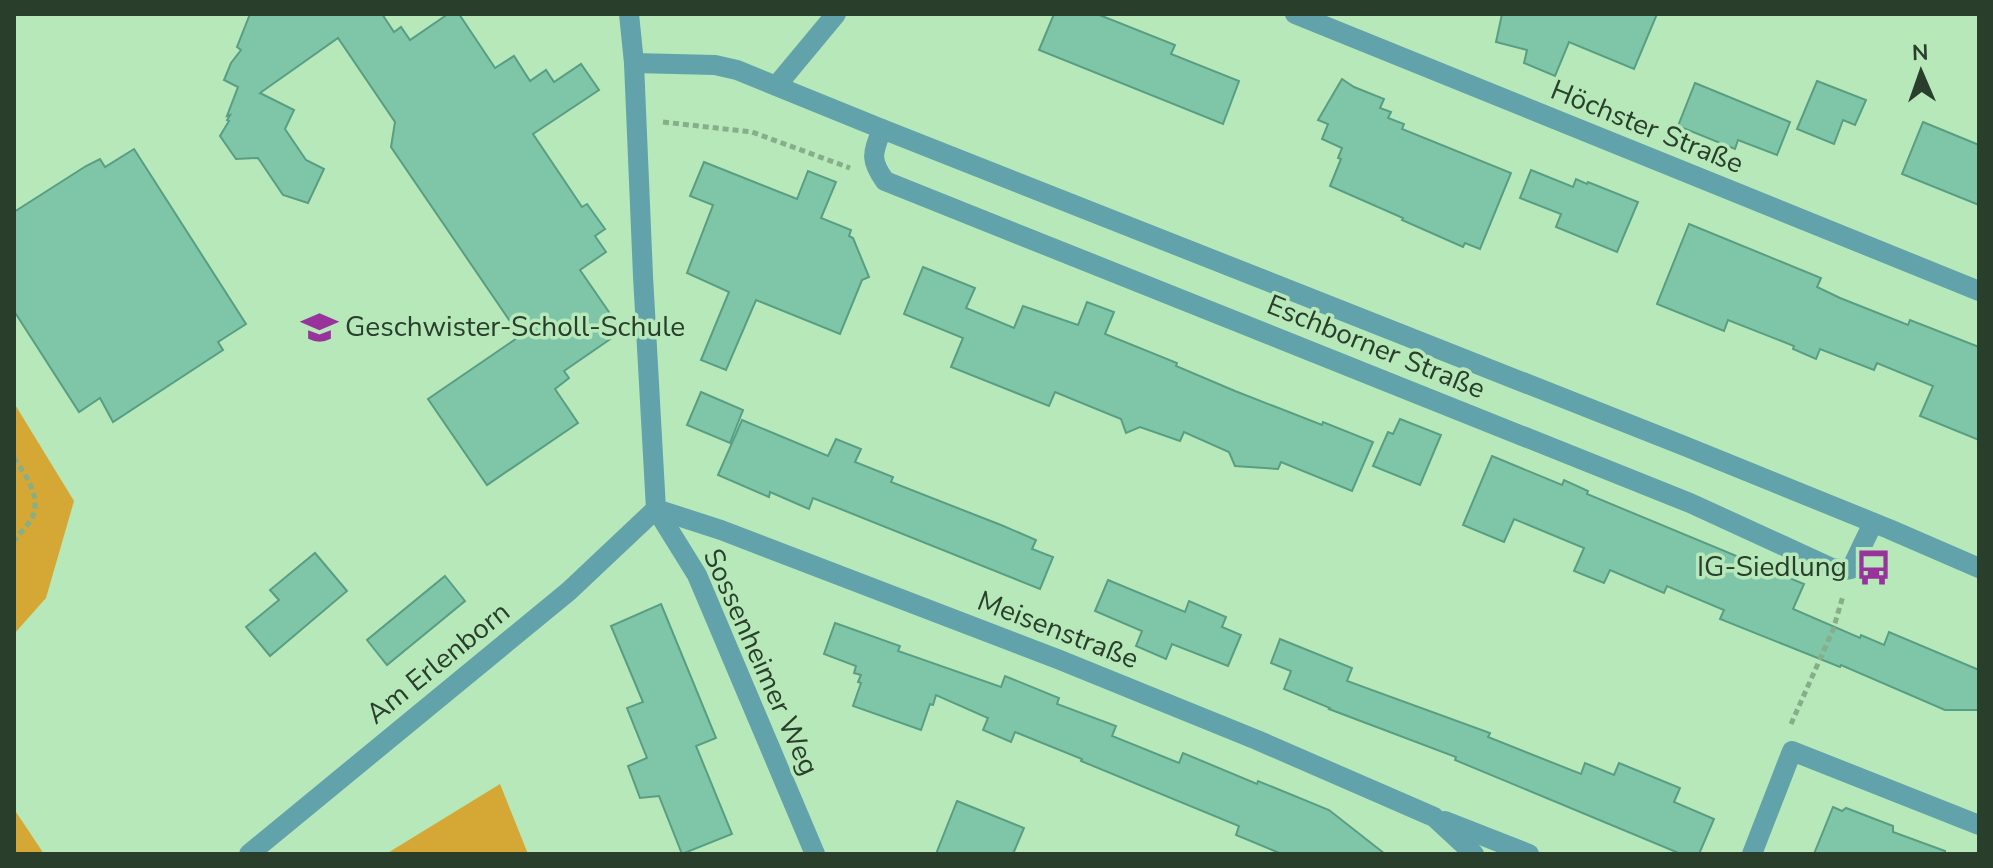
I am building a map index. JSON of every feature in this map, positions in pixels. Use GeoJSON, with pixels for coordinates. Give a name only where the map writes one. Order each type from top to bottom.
{"type":"FeatureCollection","features":[{"type":"Feature","properties":{"kind":"street","name":"Sossenheimer Weg"},"geometry":{"type":"LineString","coordinates":[[629,14],[656,509],[697,575],[815,854]]}},
{"type":"Feature","properties":{"kind":"street"},"geometry":{"type":"LineString","coordinates":[[777,85],[836,14]]}},
{"type":"Feature","properties":{"kind":"street","name":"Höchster Straße"},"geometry":{"type":"LineString","coordinates":[[1295,14],[1979,291]]}},
{"type":"Feature","properties":{"kind":"street","name":"Eschborner Straße"},"geometry":{"type":"LineString","coordinates":[[634,63],[715,65],[777,85],[1687,447],[1979,568]]}},
{"type":"Feature","properties":{"kind":"street"},"geometry":{"type":"LineString","coordinates":[[882,129],[873,153],[874,166],[885,181]]}},
{"type":"Feature","properties":{"kind":"street","name":"Eschborner Straße"},"geometry":{"type":"LineString","coordinates":[[885,181],[1675,497],[1832,568],[1851,569],[1873,523]]}},
{"type":"Feature","properties":{"kind":"street","name":"Meisenstraße"},"geometry":{"type":"LineString","coordinates":[[656,509],[746,540],[1060,660],[1529,854]]}},
{"type":"Feature","properties":{"kind":"street","name":"Am Erlenborn"},"geometry":{"type":"LineString","coordinates":[[249,854],[569,591],[656,509]]}},
{"type":"Feature","properties":{"kind":"street"},"geometry":{"type":"LineString","coordinates":[[1752,854],[1792,751],[1979,825]]}},
{"type":"Feature","properties":{"kind":"street","name":"Meisenstraße"},"geometry":{"type":"LineString","coordinates":[[1434,817],[1474,854]]}},
{"type":"Feature","properties":{"kind":"path"},"geometry":{"type":"LineString","coordinates":[[636,119],[752,132],[885,181]]}},
{"type":"Feature","properties":{"kind":"path"},"geometry":{"type":"LineString","coordinates":[[14,458],[30,482],[37,505],[31,519],[14,541]]}},
{"type":"Feature","properties":{"kind":"path"},"geometry":{"type":"LineString","coordinates":[[1792,751],[1789,729],[1833,630]]}},
{"type":"Feature","properties":{"kind":"shaded area"},"geometry":{"type":"Polygon","coordinates":[[[14,403],[74,501],[46,598],[14,634],[14,403]]]}},
{"type":"Feature","properties":{"kind":"shaded area"},"geometry":{"type":"Polygon","coordinates":[[[500,784],[528,854],[386,854],[500,784]]]}},
{"type":"Feature","properties":{"kind":"shaded area"},"geometry":{"type":"Polygon","coordinates":[[[14,809],[44,854],[14,854],[14,809]]]}},
{"type":"Feature","properties":{"kind":"building"},"geometry":{"type":"Polygon","coordinates":[[[250,14],[382,14],[394,32],[401,27],[410,40],[448,14],[459,14],[495,68],[514,56],[530,81],[546,70],[554,82],[581,64],[599,90],[533,134],[582,207],[587,204],[605,229],[595,236],[606,252],[580,270],[622,331],[564,371],[569,378],[555,389],[578,423],[487,485],[428,399],[520,336],[391,147],[395,122],[338,38],[260,93],[294,110],[285,129],[306,160],[324,169],[308,203],[283,195],[258,158],[236,159],[220,136],[229,121],[230,115],[227,116],[238,87],[224,80],[241,50],[237,47],[250,14]]]}},
{"type":"Feature","properties":{"kind":"building"},"geometry":{"type":"Polygon","coordinates":[[[1054,14],[1097,14],[1175,45],[1171,54],[1239,81],[1223,124],[1039,50],[1054,14]]]}},
{"type":"Feature","properties":{"kind":"building"},"geometry":{"type":"Polygon","coordinates":[[[1502,14],[1657,14],[1634,69],[1569,42],[1555,76],[1524,63],[1527,50],[1496,42],[1502,14]]]}},
{"type":"Feature","properties":{"kind":"building"},"geometry":{"type":"Polygon","coordinates":[[[1342,79],[1384,99],[1380,108],[1391,112],[1388,118],[1404,124],[1402,129],[1511,173],[1480,249],[1465,243],[1463,247],[1330,186],[1342,148],[1322,139],[1328,124],[1318,120],[1342,79]]]}},
{"type":"Feature","properties":{"kind":"building"},"geometry":{"type":"Polygon","coordinates":[[[1817,81],[1866,100],[1855,125],[1843,120],[1834,144],[1797,129],[1817,81]]]}},
{"type":"Feature","properties":{"kind":"building"},"geometry":{"type":"Polygon","coordinates":[[[1695,83],[1790,122],[1777,155],[1738,140],[1735,149],[1678,126],[1695,83]]]}},
{"type":"Feature","properties":{"kind":"building"},"geometry":{"type":"Polygon","coordinates":[[[1923,122],[1979,145],[1979,205],[1902,174],[1923,122]]]}},
{"type":"Feature","properties":{"kind":"building"},"geometry":{"type":"Polygon","coordinates":[[[134,149],[246,324],[218,342],[223,350],[113,422],[100,398],[79,412],[14,311],[14,212],[86,166],[100,159],[105,167],[134,149]]]}},
{"type":"Feature","properties":{"kind":"building"},"geometry":{"type":"Polygon","coordinates":[[[704,162],[797,199],[808,171],[836,182],[821,218],[851,230],[849,236],[853,238],[869,277],[862,280],[840,334],[756,300],[726,370],[701,360],[729,292],[687,273],[713,205],[690,196],[704,162]]]}},
{"type":"Feature","properties":{"kind":"building"},"geometry":{"type":"Polygon","coordinates":[[[1531,170],[1573,187],[1576,179],[1588,182],[1638,202],[1617,252],[1556,227],[1561,214],[1520,198],[1531,170]]]}},
{"type":"Feature","properties":{"kind":"building"},"geometry":{"type":"Polygon","coordinates":[[[1689,224],[1821,278],[1817,287],[1840,298],[1908,325],[1910,320],[1979,347],[1979,440],[1920,416],[1933,386],[1877,363],[1874,370],[1820,349],[1816,359],[1793,349],[1794,346],[1728,320],[1724,331],[1657,304],[1689,224]]]}},
{"type":"Feature","properties":{"kind":"building"},"geometry":{"type":"Polygon","coordinates":[[[923,267],[975,288],[966,308],[1014,328],[1023,306],[1078,325],[1087,302],[1114,312],[1105,334],[1235,391],[1373,442],[1352,491],[1281,462],[1278,469],[1235,466],[1229,452],[1184,432],[1180,441],[1140,427],[1126,433],[1121,419],[1055,392],[1049,406],[951,367],[963,338],[904,314],[923,267]]]}},
{"type":"Feature","properties":{"kind":"building"},"geometry":{"type":"Polygon","coordinates":[[[701,392],[743,410],[730,443],[687,425],[701,392]]]}},
{"type":"Feature","properties":{"kind":"building"},"geometry":{"type":"Polygon","coordinates":[[[1400,419],[1441,435],[1420,485],[1373,466],[1388,432],[1393,434],[1400,419]]]}},
{"type":"Feature","properties":{"kind":"building"},"geometry":{"type":"Polygon","coordinates":[[[742,420],[828,456],[836,439],[861,449],[855,462],[893,477],[891,482],[1036,540],[1032,549],[1053,557],[1040,589],[813,498],[809,509],[770,492],[769,497],[718,475],[742,420]]]}},
{"type":"Feature","properties":{"kind":"building"},"geometry":{"type":"Polygon","coordinates":[[[1492,456],[1562,485],[1564,480],[1588,491],[1587,494],[1804,584],[1793,609],[1884,645],[1889,632],[1979,670],[1979,710],[1945,710],[1841,665],[1720,619],[1724,610],[1667,586],[1664,593],[1610,570],[1604,583],[1574,571],[1584,548],[1514,519],[1504,542],[1463,525],[1492,456]]]}},
{"type":"Feature","properties":{"kind":"building"},"geometry":{"type":"Polygon","coordinates":[[[315,553],[347,591],[270,656],[246,627],[279,600],[270,590],[315,553]]]}},
{"type":"Feature","properties":{"kind":"building"},"geometry":{"type":"Polygon","coordinates":[[[445,576],[465,601],[387,665],[367,640],[445,576]]]}},
{"type":"Feature","properties":{"kind":"building"},"geometry":{"type":"Polygon","coordinates":[[[1108,580],[1185,612],[1189,601],[1226,617],[1222,627],[1241,635],[1228,666],[1172,644],[1166,659],[1136,646],[1142,631],[1095,611],[1108,580]]]}},
{"type":"Feature","properties":{"kind":"building"},"geometry":{"type":"Polygon","coordinates":[[[661,604],[716,738],[696,746],[732,834],[682,854],[659,796],[640,798],[628,766],[647,758],[627,708],[643,702],[611,626],[661,604]]]}},
{"type":"Feature","properties":{"kind":"building"},"geometry":{"type":"Polygon","coordinates":[[[835,623],[900,646],[898,651],[1001,687],[1005,676],[1059,698],[1057,704],[1116,726],[1112,736],[1179,763],[1183,753],[1329,810],[1385,854],[1282,854],[1236,835],[1239,826],[1082,759],[1015,732],[1011,742],[983,730],[988,718],[936,695],[921,730],[853,706],[861,683],[858,682],[861,675],[854,673],[856,666],[824,654],[835,623]]]}},
{"type":"Feature","properties":{"kind":"building"},"geometry":{"type":"Polygon","coordinates":[[[1280,639],[1352,668],[1347,681],[1490,733],[1488,737],[1581,774],[1585,763],[1614,775],[1619,763],[1680,788],[1674,802],[1714,819],[1699,854],[1681,854],[1455,760],[1456,757],[1284,689],[1291,671],[1271,663],[1280,639]]]}},
{"type":"Feature","properties":{"kind":"building"},"geometry":{"type":"Polygon","coordinates":[[[957,801],[1024,828],[1013,854],[936,854],[957,801]]]}},
{"type":"Feature","properties":{"kind":"building"},"geometry":{"type":"Polygon","coordinates":[[[1833,807],[1842,811],[1846,808],[1893,826],[1893,832],[1945,851],[1945,854],[1814,854],[1833,807]]]}},
{"type":"Feature","properties":{"kind":"place","name":"Geschwister-Scholl-Schule"},"geometry":{"type":"Point","coordinates":[319,327]}},
{"type":"Feature","properties":{"kind":"place","name":"IG-Siedlung"},"geometry":{"type":"Point","coordinates":[1873,567]}}]}
